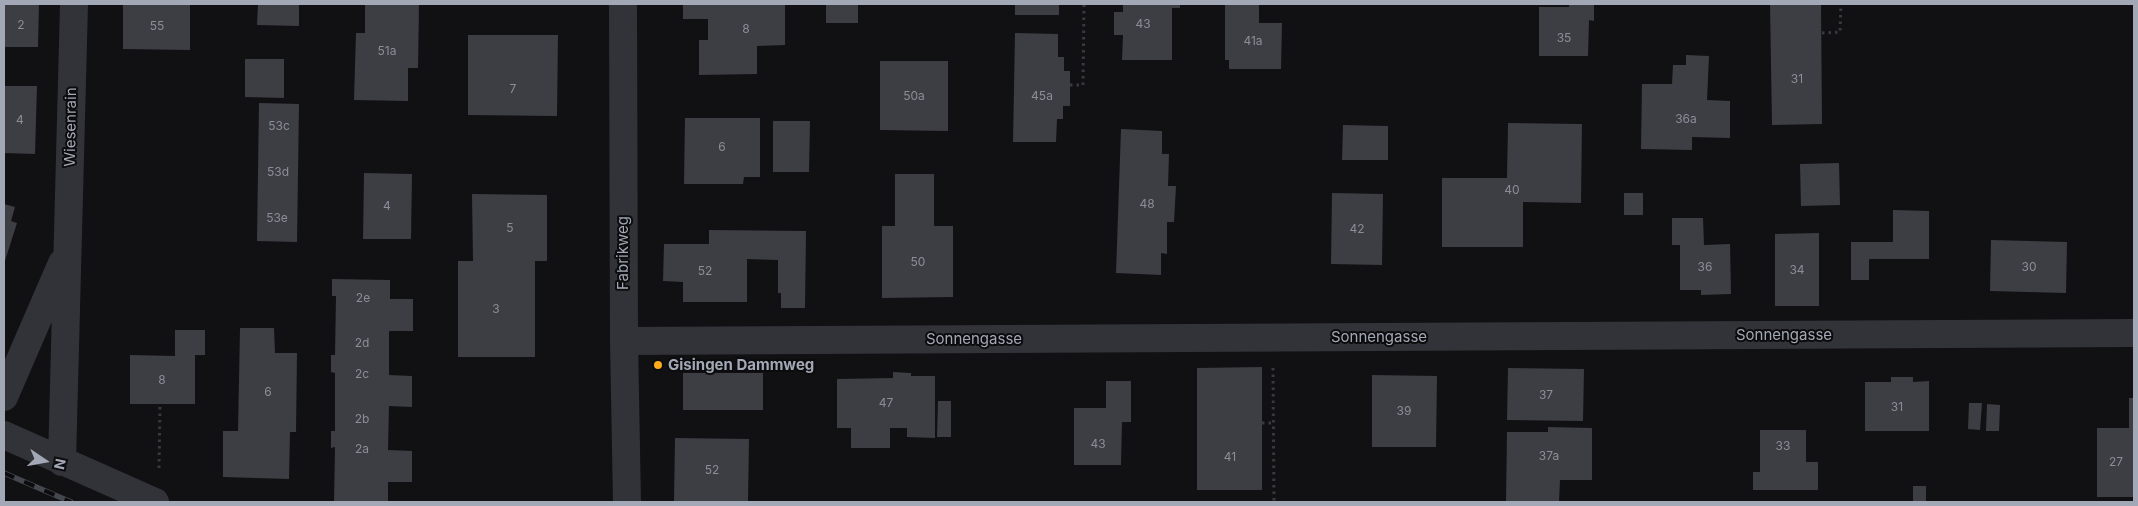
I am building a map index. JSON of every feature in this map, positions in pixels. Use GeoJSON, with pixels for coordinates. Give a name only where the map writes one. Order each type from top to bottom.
{"type":"FeatureCollection","features":[{"type":"Feature","properties":{"kind":"street","name":"Wiesenrain"},"geometry":{"type":"LineString","coordinates":[[62,462],[74,4]]}},
{"type":"Feature","properties":{"kind":"street","name":"Fabrikweg"},"geometry":{"type":"LineString","coordinates":[[623,4],[624,341],[627,502]]}},
{"type":"Feature","properties":{"kind":"street","name":"Wiesenrain"},"geometry":{"type":"LineString","coordinates":[[4,397],[68,250]]}},
{"type":"Feature","properties":{"kind":"street","name":"Sonnengasse"},"geometry":{"type":"LineString","coordinates":[[624,341],[2134,333]]}},
{"type":"Feature","properties":{"kind":"street"},"geometry":{"type":"LineString","coordinates":[[4,435],[155,502]]}},
{"type":"Feature","properties":{"kind":"path"},"geometry":{"type":"LineString","coordinates":[[1070,85],[1083,85],[1084,4]]}},
{"type":"Feature","properties":{"kind":"path"},"geometry":{"type":"LineString","coordinates":[[1822,33],[1840,32],[1841,4]]}},
{"type":"Feature","properties":{"kind":"path"},"geometry":{"type":"LineString","coordinates":[[1273,338],[1274,502]]}},
{"type":"Feature","properties":{"kind":"path"},"geometry":{"type":"LineString","coordinates":[[159,473],[160,404]]}},
{"type":"Feature","properties":{"kind":"path"},"geometry":{"type":"LineString","coordinates":[[1262,423],[1273,423]]}},
{"type":"Feature","properties":{"kind":"building"},"geometry":{"type":"Polygon","coordinates":[[[4,4],[39,4],[38,47],[4,47],[4,4]]]}},
{"type":"Feature","properties":{"kind":"building"},"geometry":{"type":"Polygon","coordinates":[[[123,4],[190,4],[190,50],[123,49],[123,4]]]}},
{"type":"Feature","properties":{"kind":"building"},"geometry":{"type":"Polygon","coordinates":[[[258,4],[299,4],[299,26],[257,25],[258,4]]]}},
{"type":"Feature","properties":{"kind":"building"},"geometry":{"type":"Polygon","coordinates":[[[365,4],[419,5],[418,68],[408,68],[408,101],[354,100],[356,33],[365,33],[365,4]]]}},
{"type":"Feature","properties":{"kind":"building"},"geometry":{"type":"Polygon","coordinates":[[[683,4],[785,4],[785,45],[757,46],[757,74],[699,75],[699,40],[708,40],[708,19],[683,19],[683,4]]]}},
{"type":"Feature","properties":{"kind":"building"},"geometry":{"type":"Polygon","coordinates":[[[826,4],[858,4],[858,23],[826,23],[826,4]]]}},
{"type":"Feature","properties":{"kind":"building"},"geometry":{"type":"Polygon","coordinates":[[[1015,4],[1059,4],[1059,15],[1015,15],[1015,4]]]}},
{"type":"Feature","properties":{"kind":"building"},"geometry":{"type":"Polygon","coordinates":[[[1123,4],[1180,4],[1180,8],[1172,8],[1172,60],[1122,60],[1123,35],[1114,35],[1114,12],[1123,12],[1123,4]]]}},
{"type":"Feature","properties":{"kind":"building"},"geometry":{"type":"Polygon","coordinates":[[[1225,4],[1259,4],[1259,23],[1282,23],[1281,69],[1229,69],[1229,60],[1225,60],[1225,4]]]}},
{"type":"Feature","properties":{"kind":"building"},"geometry":{"type":"Polygon","coordinates":[[[1569,4],[1594,4],[1594,21],[1589,20],[1588,56],[1539,56],[1539,7],[1569,7],[1569,4]]]}},
{"type":"Feature","properties":{"kind":"building"},"geometry":{"type":"Polygon","coordinates":[[[1770,4],[1821,4],[1822,124],[1772,125],[1770,4]]]}},
{"type":"Feature","properties":{"kind":"building"},"geometry":{"type":"Polygon","coordinates":[[[1015,33],[1058,34],[1058,57],[1064,57],[1064,71],[1070,71],[1070,106],[1063,106],[1063,119],[1057,119],[1056,142],[1013,142],[1015,33]]]}},
{"type":"Feature","properties":{"kind":"building"},"geometry":{"type":"Polygon","coordinates":[[[468,35],[558,35],[557,116],[468,115],[468,35]]]}},
{"type":"Feature","properties":{"kind":"building"},"geometry":{"type":"Polygon","coordinates":[[[1686,55],[1709,56],[1707,100],[1730,101],[1730,138],[1692,137],[1692,150],[1641,149],[1642,84],[1672,84],[1673,65],[1686,65],[1686,55]]]}},
{"type":"Feature","properties":{"kind":"building"},"geometry":{"type":"Polygon","coordinates":[[[245,59],[284,59],[284,98],[245,97],[245,59]]]}},
{"type":"Feature","properties":{"kind":"building"},"geometry":{"type":"Polygon","coordinates":[[[880,61],[948,61],[948,131],[880,130],[880,61]]]}},
{"type":"Feature","properties":{"kind":"building"},"geometry":{"type":"Polygon","coordinates":[[[4,86],[37,86],[35,154],[4,153],[4,86]]]}},
{"type":"Feature","properties":{"kind":"building"},"geometry":{"type":"Polygon","coordinates":[[[259,103],[299,104],[297,242],[257,241],[259,103]]]}},
{"type":"Feature","properties":{"kind":"building"},"geometry":{"type":"Polygon","coordinates":[[[685,118],[760,118],[760,177],[744,177],[743,184],[684,184],[685,118]]]}},
{"type":"Feature","properties":{"kind":"building"},"geometry":{"type":"Polygon","coordinates":[[[773,121],[810,121],[809,172],[773,172],[773,121]]]}},
{"type":"Feature","properties":{"kind":"building"},"geometry":{"type":"Polygon","coordinates":[[[1508,123],[1582,124],[1581,203],[1523,202],[1523,247],[1442,247],[1442,178],[1507,178],[1508,123]]]}},
{"type":"Feature","properties":{"kind":"building"},"geometry":{"type":"Polygon","coordinates":[[[1343,125],[1388,126],[1388,160],[1342,160],[1343,125]]]}},
{"type":"Feature","properties":{"kind":"building"},"geometry":{"type":"Polygon","coordinates":[[[1121,129],[1162,131],[1162,154],[1169,154],[1168,186],[1176,186],[1174,222],[1167,222],[1167,254],[1161,253],[1161,275],[1116,273],[1121,129]]]}},
{"type":"Feature","properties":{"kind":"building"},"geometry":{"type":"Polygon","coordinates":[[[1839,163],[1840,205],[1801,206],[1800,164],[1839,163]]]}},
{"type":"Feature","properties":{"kind":"building"},"geometry":{"type":"Polygon","coordinates":[[[364,173],[412,174],[411,239],[363,239],[364,173]]]}},
{"type":"Feature","properties":{"kind":"building"},"geometry":{"type":"Polygon","coordinates":[[[895,174],[934,174],[934,226],[953,226],[953,297],[882,298],[882,226],[895,226],[895,174]]]}},
{"type":"Feature","properties":{"kind":"building"},"geometry":{"type":"Polygon","coordinates":[[[1332,193],[1383,194],[1382,265],[1331,264],[1332,193]]]}},
{"type":"Feature","properties":{"kind":"building"},"geometry":{"type":"Polygon","coordinates":[[[1624,193],[1643,193],[1643,215],[1624,215],[1624,193]]]}},
{"type":"Feature","properties":{"kind":"building"},"geometry":{"type":"Polygon","coordinates":[[[472,194],[547,195],[547,261],[535,261],[535,357],[458,357],[458,261],[473,261],[472,194]]]}},
{"type":"Feature","properties":{"kind":"building"},"geometry":{"type":"Polygon","coordinates":[[[4,204],[15,207],[11,221],[17,223],[4,264],[4,204]]]}},
{"type":"Feature","properties":{"kind":"building"},"geometry":{"type":"Polygon","coordinates":[[[1893,210],[1929,211],[1929,259],[1869,259],[1869,280],[1851,280],[1851,242],[1893,242],[1893,210]]]}},
{"type":"Feature","properties":{"kind":"building"},"geometry":{"type":"Polygon","coordinates":[[[1672,218],[1703,218],[1704,245],[1730,244],[1731,294],[1701,295],[1701,290],[1680,290],[1680,245],[1672,245],[1672,218]]]}},
{"type":"Feature","properties":{"kind":"building"},"geometry":{"type":"Polygon","coordinates":[[[709,230],[806,231],[805,308],[781,308],[781,293],[778,293],[778,260],[747,259],[747,302],[683,302],[683,282],[663,281],[664,244],[709,244],[709,230]]]}},
{"type":"Feature","properties":{"kind":"building"},"geometry":{"type":"Polygon","coordinates":[[[1819,233],[1819,306],[1775,306],[1775,234],[1819,233]]]}},
{"type":"Feature","properties":{"kind":"building"},"geometry":{"type":"Polygon","coordinates":[[[1991,240],[2067,242],[2066,293],[1990,291],[1991,240]]]}},
{"type":"Feature","properties":{"kind":"building"},"geometry":{"type":"Polygon","coordinates":[[[332,279],[390,280],[390,299],[413,299],[413,331],[389,331],[389,375],[412,376],[412,407],[389,406],[388,450],[412,451],[412,482],[388,482],[388,502],[334,502],[335,447],[331,448],[331,431],[335,431],[335,373],[331,372],[331,355],[335,355],[336,296],[332,296],[332,279]]]}},
{"type":"Feature","properties":{"kind":"building"},"geometry":{"type":"Polygon","coordinates":[[[240,328],[274,328],[275,353],[297,353],[296,432],[290,432],[289,479],[223,477],[223,431],[238,431],[240,328]]]}},
{"type":"Feature","properties":{"kind":"building"},"geometry":{"type":"Polygon","coordinates":[[[175,330],[205,330],[205,355],[195,355],[195,404],[130,404],[130,355],[175,356],[175,330]]]}},
{"type":"Feature","properties":{"kind":"building"},"geometry":{"type":"Polygon","coordinates":[[[1262,367],[1262,490],[1197,490],[1197,368],[1262,367]]]}},
{"type":"Feature","properties":{"kind":"building"},"geometry":{"type":"Polygon","coordinates":[[[1508,368],[1584,369],[1583,421],[1507,420],[1508,368]]]}},
{"type":"Feature","properties":{"kind":"building"},"geometry":{"type":"Polygon","coordinates":[[[893,372],[911,373],[911,376],[935,376],[935,438],[907,437],[907,428],[890,428],[890,448],[851,448],[851,428],[837,428],[837,379],[893,378],[893,372]]]}},
{"type":"Feature","properties":{"kind":"building"},"geometry":{"type":"Polygon","coordinates":[[[683,373],[763,373],[763,410],[683,410],[683,373]]]}},
{"type":"Feature","properties":{"kind":"building"},"geometry":{"type":"Polygon","coordinates":[[[1372,375],[1437,376],[1436,447],[1372,447],[1372,375]]]}},
{"type":"Feature","properties":{"kind":"building"},"geometry":{"type":"Polygon","coordinates":[[[1891,377],[1913,377],[1913,382],[1929,381],[1929,431],[1865,431],[1865,382],[1891,382],[1891,377]]]}},
{"type":"Feature","properties":{"kind":"building"},"geometry":{"type":"Polygon","coordinates":[[[1106,381],[1131,381],[1131,422],[1122,422],[1121,465],[1074,465],[1074,408],[1106,408],[1106,381]]]}},
{"type":"Feature","properties":{"kind":"building"},"geometry":{"type":"Polygon","coordinates":[[[2129,398],[2134,398],[2134,497],[2097,497],[2097,428],[2129,428],[2129,398]]]}},
{"type":"Feature","properties":{"kind":"building"},"geometry":{"type":"Polygon","coordinates":[[[938,401],[951,401],[951,437],[937,437],[938,401]]]}},
{"type":"Feature","properties":{"kind":"building"},"geometry":{"type":"Polygon","coordinates":[[[1969,403],[1982,403],[1980,430],[1968,429],[1969,403]]]}},
{"type":"Feature","properties":{"kind":"building"},"geometry":{"type":"Polygon","coordinates":[[[1987,404],[2000,405],[1999,431],[1986,431],[1987,404]]]}},
{"type":"Feature","properties":{"kind":"building"},"geometry":{"type":"Polygon","coordinates":[[[1548,427],[1592,428],[1592,480],[1560,480],[1559,502],[1506,502],[1507,432],[1548,432],[1548,427]]]}},
{"type":"Feature","properties":{"kind":"building"},"geometry":{"type":"Polygon","coordinates":[[[1760,430],[1806,430],[1806,462],[1818,462],[1818,490],[1753,490],[1753,472],[1760,472],[1760,430]]]}},
{"type":"Feature","properties":{"kind":"building"},"geometry":{"type":"Polygon","coordinates":[[[675,438],[749,439],[748,502],[674,502],[675,438]]]}},
{"type":"Feature","properties":{"kind":"building"},"geometry":{"type":"Polygon","coordinates":[[[1913,486],[1926,486],[1926,502],[1913,502],[1913,486]]]}},
{"type":"Feature","properties":{"kind":"railway"},"geometry":{"type":"LineString","coordinates":[[4,473],[71,502]]}},
{"type":"Feature","properties":{"kind":"place","name":"Gisingen Dammweg"},"geometry":{"type":"Point","coordinates":[658,365]}}]}
